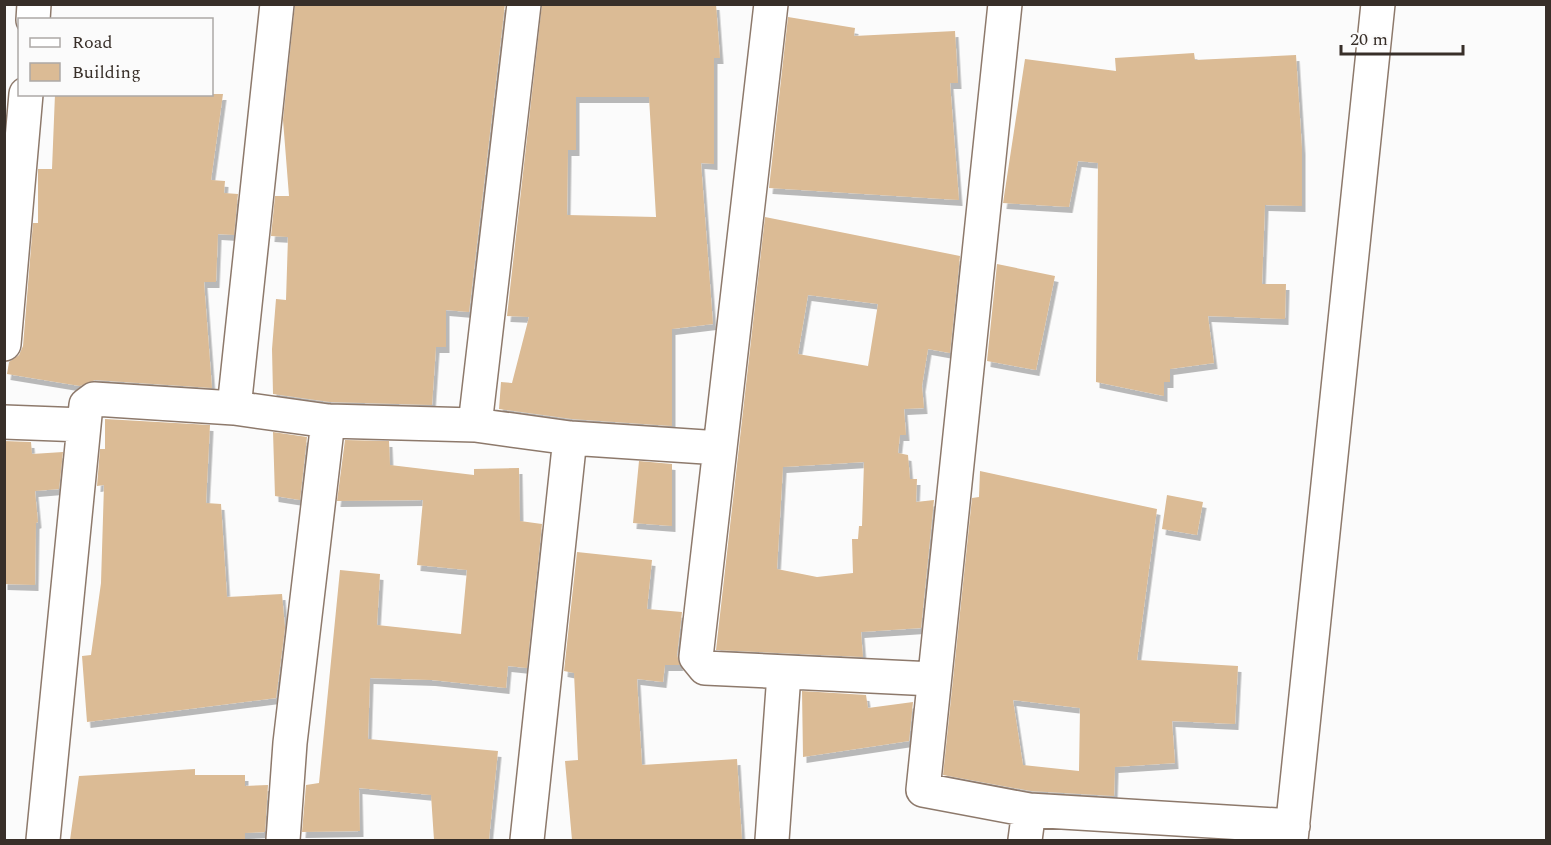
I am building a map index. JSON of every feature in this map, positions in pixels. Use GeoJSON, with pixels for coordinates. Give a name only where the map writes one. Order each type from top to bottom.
{"type":"FeatureCollection","features":[{"type":"Feature","properties":{"kind":"street"},"geometry":{"type":"LineString","coordinates":[[234,408],[277,4]]}},
{"type":"Feature","properties":{"kind":"street"},"geometry":{"type":"LineString","coordinates":[[476,425],[524,4]]}},
{"type":"Feature","properties":{"kind":"street"},"geometry":{"type":"LineString","coordinates":[[771,4],[696,657],[705,668],[784,674],[933,679]]}},
{"type":"Feature","properties":{"kind":"street"},"geometry":{"type":"LineString","coordinates":[[1005,4],[923,790],[1027,825],[1292,833],[1378,4]]}},
{"type":"Feature","properties":{"kind":"street"},"geometry":{"type":"LineString","coordinates":[[4,344],[26,96]]}},
{"type":"Feature","properties":{"kind":"street"},"geometry":{"type":"LineString","coordinates":[[43,840],[86,405],[94,399],[234,408],[328,420],[476,425],[570,438],[720,448]]}},
{"type":"Feature","properties":{"kind":"street"},"geometry":{"type":"LineString","coordinates":[[283,840],[290,742],[328,420]]}},
{"type":"Feature","properties":{"kind":"street"},"geometry":{"type":"LineString","coordinates":[[4,422],[84,425]]}},
{"type":"Feature","properties":{"kind":"street"},"geometry":{"type":"LineString","coordinates":[[527,840],[570,438]]}},
{"type":"Feature","properties":{"kind":"street"},"geometry":{"type":"LineString","coordinates":[[772,840],[784,674]]}},
{"type":"Feature","properties":{"kind":"building"},"geometry":{"type":"Polygon","coordinates":[[[295,4],[505,4],[469,312],[446,310],[446,347],[436,347],[432,405],[330,402],[273,394],[272,349],[276,299],[286,300],[288,237],[271,236],[275,196],[289,196],[283,120],[295,4]]]}},
{"type":"Feature","properties":{"kind":"building"},"geometry":{"type":"Polygon","coordinates":[[[542,4],[716,4],[720,58],[714,58],[714,164],[701,163],[713,324],[672,329],[672,426],[572,419],[499,409],[501,382],[512,383],[529,317],[507,316],[542,4]],[[576,97],[576,150],[568,150],[567,215],[656,217],[649,97],[576,97]]]}},
{"type":"Feature","properties":{"kind":"building"},"geometry":{"type":"Polygon","coordinates":[[[788,17],[855,28],[854,36],[955,31],[958,83],[950,83],[959,200],[769,188],[788,17]]]}},
{"type":"Feature","properties":{"kind":"building"},"geometry":{"type":"Polygon","coordinates":[[[1194,53],[1195,60],[1296,55],[1302,149],[1302,206],[1265,205],[1262,284],[1286,284],[1285,319],[1208,316],[1214,363],[1170,369],[1170,382],[1164,382],[1164,396],[1096,382],[1098,163],[1078,161],[1069,207],[1003,203],[1025,59],[1116,71],[1115,58],[1194,53]]]}},
{"type":"Feature","properties":{"kind":"building"},"geometry":{"type":"Polygon","coordinates":[[[213,94],[223,94],[211,180],[225,181],[224,193],[238,194],[234,235],[218,234],[216,282],[204,282],[212,388],[95,380],[80,386],[7,374],[9,362],[19,355],[23,346],[33,223],[38,223],[38,169],[52,169],[55,96],[213,96],[213,94]]]}},
{"type":"Feature","properties":{"kind":"building"},"geometry":{"type":"Polygon","coordinates":[[[765,217],[960,256],[950,353],[928,349],[922,386],[924,408],[904,409],[906,435],[900,435],[898,453],[908,455],[910,479],[917,479],[916,502],[934,500],[921,628],[861,632],[863,657],[716,650],[765,217]],[[808,295],[798,354],[868,366],[878,304],[808,295]],[[864,462],[783,467],[777,569],[817,577],[853,573],[852,539],[858,539],[859,526],[862,526],[864,462]]]}},
{"type":"Feature","properties":{"kind":"building"},"geometry":{"type":"Polygon","coordinates":[[[997,264],[1055,276],[1036,370],[987,361],[997,264]]]}},
{"type":"Feature","properties":{"kind":"building"},"geometry":{"type":"Polygon","coordinates":[[[105,419],[210,425],[206,503],[221,504],[227,597],[282,594],[285,628],[276,698],[87,722],[82,656],[91,655],[101,583],[104,485],[97,486],[100,449],[105,449],[105,419]]]}},
{"type":"Feature","properties":{"kind":"building"},"geometry":{"type":"Polygon","coordinates":[[[273,432],[307,437],[300,500],[275,496],[273,432]]]}},
{"type":"Feature","properties":{"kind":"building"},"geometry":{"type":"Polygon","coordinates":[[[345,440],[389,441],[390,465],[474,475],[474,469],[519,468],[520,521],[542,524],[527,668],[508,666],[506,688],[432,680],[370,678],[368,739],[498,751],[489,839],[434,840],[431,795],[359,788],[360,831],[302,832],[306,785],[319,783],[340,570],[380,574],[377,625],[461,634],[467,570],[417,565],[423,500],[337,501],[345,440]]]}},
{"type":"Feature","properties":{"kind":"building"},"geometry":{"type":"Polygon","coordinates":[[[4,441],[31,442],[32,454],[63,452],[59,489],[35,491],[38,522],[36,523],[35,585],[4,584],[4,441]]]}},
{"type":"Feature","properties":{"kind":"building"},"geometry":{"type":"Polygon","coordinates":[[[639,461],[672,464],[672,526],[633,523],[639,461]]]}},
{"type":"Feature","properties":{"kind":"building"},"geometry":{"type":"Polygon","coordinates":[[[980,471],[1157,509],[1137,660],[1238,666],[1235,724],[1172,721],[1175,763],[1115,767],[1114,796],[1031,791],[943,775],[972,498],[979,497],[980,471]],[[1013,700],[1023,765],[1079,771],[1080,708],[1013,700]]]}},
{"type":"Feature","properties":{"kind":"building"},"geometry":{"type":"Polygon","coordinates":[[[1167,495],[1203,502],[1197,535],[1162,529],[1167,495]]]}},
{"type":"Feature","properties":{"kind":"building"},"geometry":{"type":"Polygon","coordinates":[[[577,552],[652,560],[647,609],[682,612],[677,655],[680,665],[665,665],[663,682],[637,679],[642,765],[737,759],[742,840],[572,840],[565,761],[578,760],[574,673],[564,671],[577,552]]]}},
{"type":"Feature","properties":{"kind":"building"},"geometry":{"type":"Polygon","coordinates":[[[802,691],[866,695],[868,708],[913,702],[909,741],[803,757],[802,691]]]}},
{"type":"Feature","properties":{"kind":"building"},"geometry":{"type":"Polygon","coordinates":[[[195,769],[195,775],[245,775],[245,786],[268,785],[265,832],[245,833],[245,840],[70,840],[79,776],[195,769]]]}}]}
